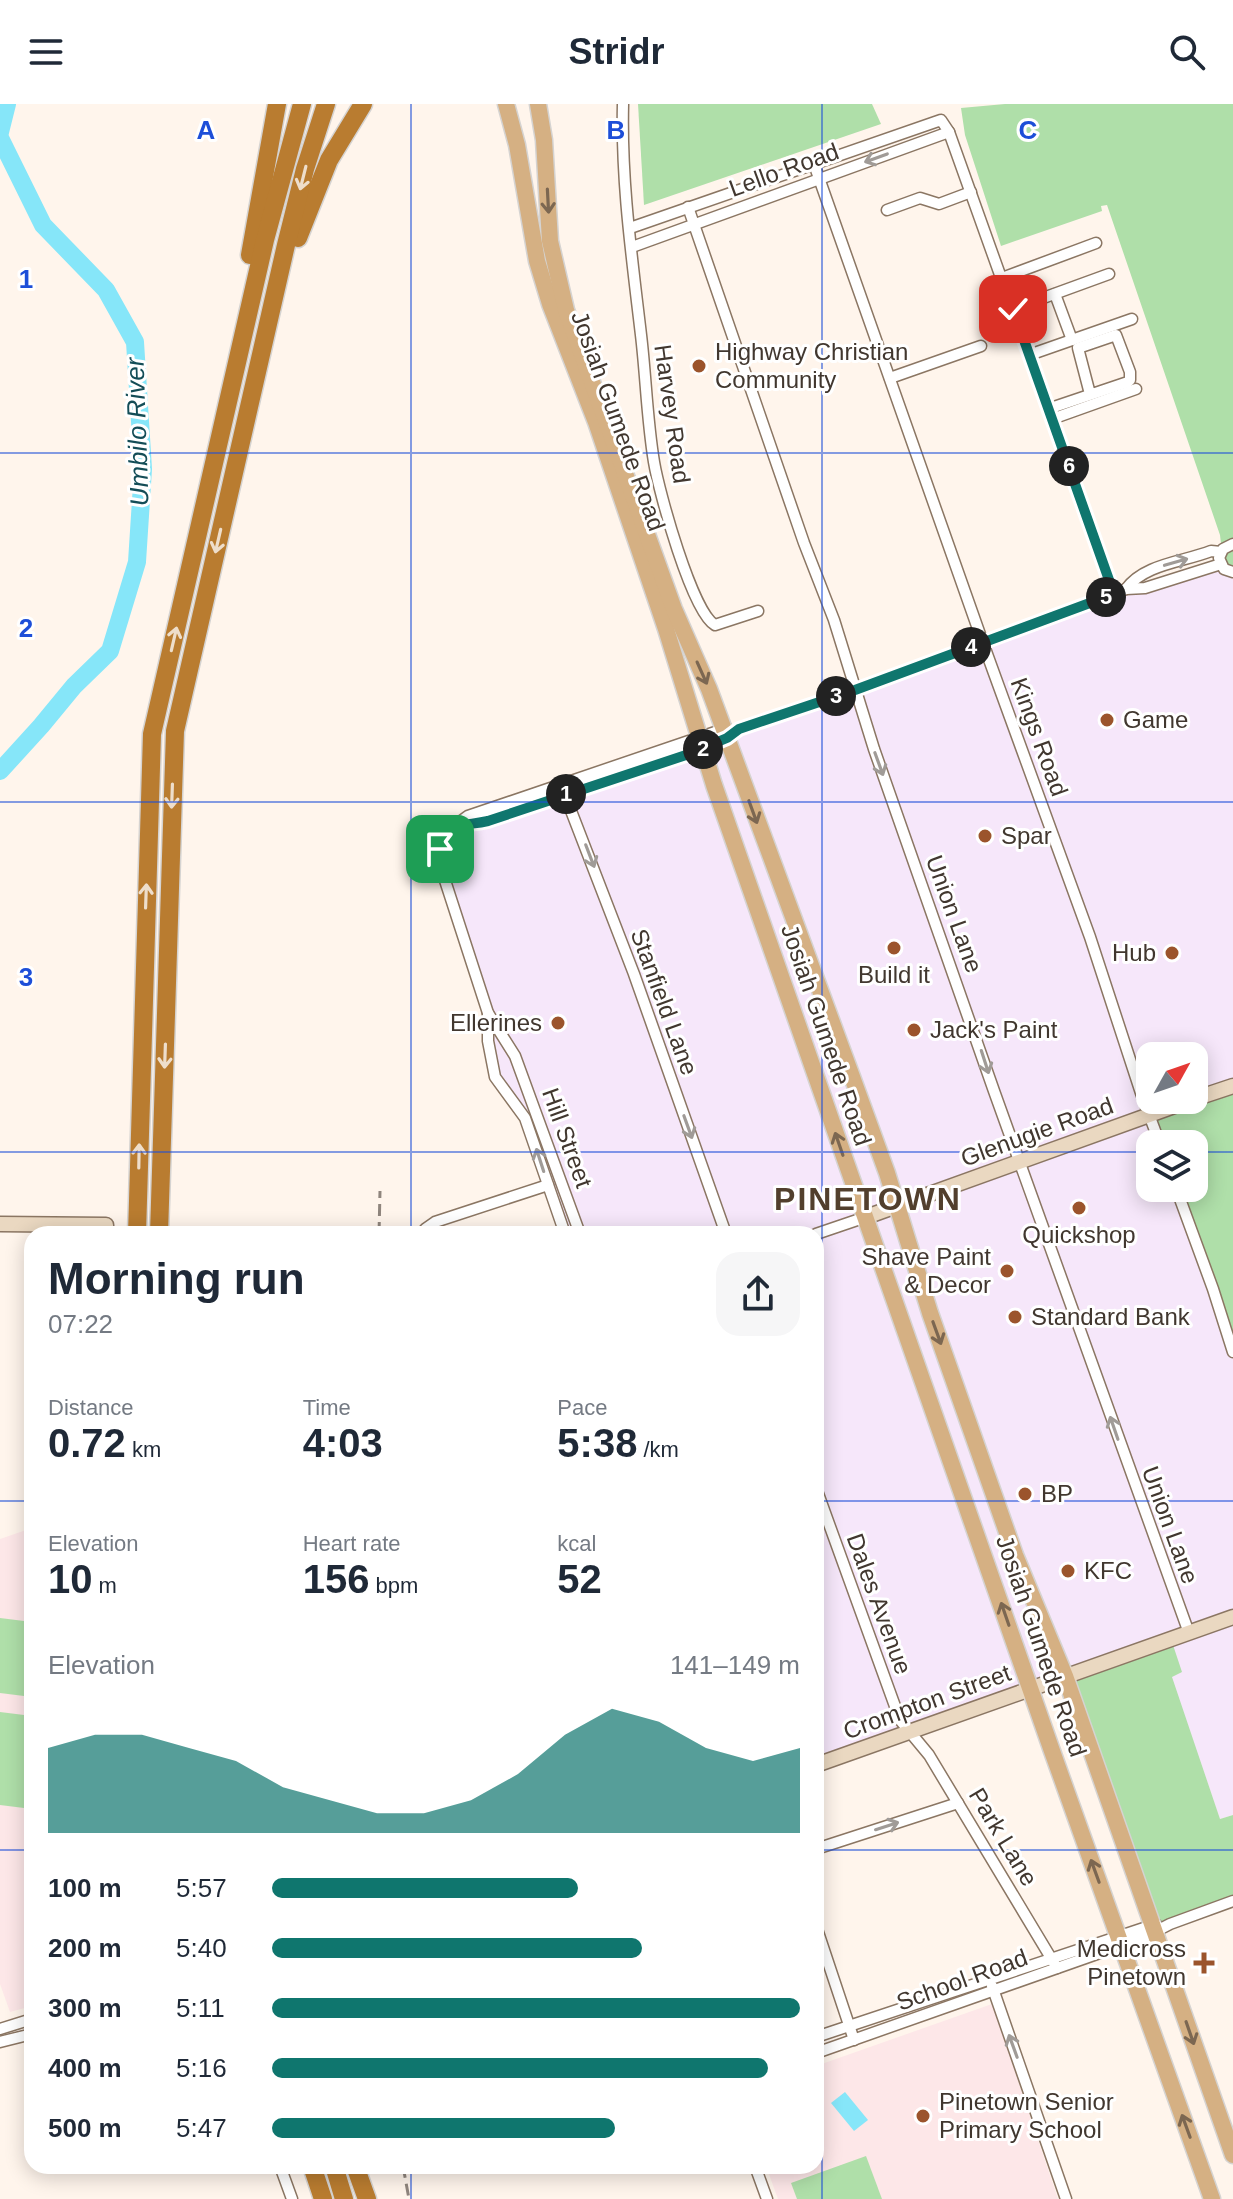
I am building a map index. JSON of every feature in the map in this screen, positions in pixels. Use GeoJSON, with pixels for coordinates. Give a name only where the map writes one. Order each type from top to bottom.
{"type":"FeatureCollection","features":[{"type":"Feature","properties":{"kind":"highway"},"geometry":{"type":"LineString","coordinates":[[220,431],[226,370],[277,104]]}},
{"type":"Feature","properties":{"kind":"highway"},"geometry":{"type":"LineString","coordinates":[[137,1226],[152,734],[268,227],[302,104]]}},
{"type":"Feature","properties":{"kind":"highway"},"geometry":{"type":"LineString","coordinates":[[159,1226],[174,746],[227,499],[305,169],[326,104]]}},
{"type":"Feature","properties":{"kind":"highway"},"geometry":{"type":"LineString","coordinates":[[227,499],[292,254],[329,160],[363,104]]}},
{"type":"Feature","properties":{"kind":"highway"},"geometry":{"type":"LineString","coordinates":[[303,2174],[311,2199]]}},
{"type":"Feature","properties":{"kind":"highway"},"geometry":{"type":"LineString","coordinates":[[315,2174],[323,2199]]}},
{"type":"Feature","properties":{"kind":"highway"},"geometry":{"type":"LineString","coordinates":[[336,2174],[344,2199]]}},
{"type":"Feature","properties":{"kind":"highway"},"geometry":{"type":"LineString","coordinates":[[358,2174],[367,2199]]}},
{"type":"Feature","properties":{"kind":"highway"},"geometry":{"type":"LineString","coordinates":[[369,2174],[374,2199]]}},
{"type":"Feature","properties":{"kind":"main road","name":"Josiah Gumede Road"},"geometry":{"type":"LineString","coordinates":[[506,104],[545,289],[596,422],[666,629],[700,743],[1212,2199]]}},
{"type":"Feature","properties":{"kind":"main road","name":"Josiah Gumede Road"},"geometry":{"type":"LineString","coordinates":[[538,104],[544,140],[552,257],[566,310],[648,538],[730,732],[897,1205],[930,1313],[1015,1555],[1065,1676],[1160,1927],[1233,2155]]}},
{"type":"Feature","properties":{"kind":"street","name":"Harvey Road"},"geometry":{"type":"LineString","coordinates":[[623,104],[630,228],[654,462],[682,561],[705,618],[711,624],[722,624],[758,611]]}},
{"type":"Feature","properties":{"kind":"street","name":"Lello Road"},"geometry":{"type":"LineString","coordinates":[[630,228],[941,120],[949,132],[632,247]]}},
{"type":"Feature","properties":{"kind":"street"},"geometry":{"type":"LineString","coordinates":[[949,132],[1114,594]]}},
{"type":"Feature","properties":{"kind":"street","name":"Kings Road"},"geometry":{"type":"LineString","coordinates":[[814,164],[1090,937],[1154,1130]]}},
{"type":"Feature","properties":{"kind":"street"},"geometry":{"type":"LineString","coordinates":[[887,210],[920,198],[939,204],[971,192]]}},
{"type":"Feature","properties":{"kind":"street","name":"Union Lane"},"geometry":{"type":"LineString","coordinates":[[688,207],[834,620],[855,690],[994,1091],[1189,1633]]}},
{"type":"Feature","properties":{"kind":"street"},"geometry":{"type":"LineString","coordinates":[[1002,278],[1096,243]]}},
{"type":"Feature","properties":{"kind":"street"},"geometry":{"type":"LineString","coordinates":[[1013,309],[1109,274]]}},
{"type":"Feature","properties":{"kind":"street"},"geometry":{"type":"LineString","coordinates":[[1055,294],[1072,340]]}},
{"type":"Feature","properties":{"kind":"street"},"geometry":{"type":"LineString","coordinates":[[1029,355],[1132,319]]}},
{"type":"Feature","properties":{"kind":"street"},"geometry":{"type":"LineString","coordinates":[[1050,414],[1090,394],[1131,379],[1116,335],[1078,348],[1090,394]]}},
{"type":"Feature","properties":{"kind":"street"},"geometry":{"type":"LineString","coordinates":[[890,378],[981,346]]}},
{"type":"Feature","properties":{"kind":"street"},"geometry":{"type":"LineString","coordinates":[[1050,414],[1136,389]]}},
{"type":"Feature","properties":{"kind":"street"},"geometry":{"type":"LineString","coordinates":[[1126,589],[1133,579],[1144,573],[1211,551],[1221,552],[1233,544]]}},
{"type":"Feature","properties":{"kind":"street"},"geometry":{"type":"LineString","coordinates":[[1221,552],[1221,564]]}},
{"type":"Feature","properties":{"kind":"street"},"geometry":{"type":"LineString","coordinates":[[1221,564],[1233,572]]}},
{"type":"Feature","properties":{"kind":"street"},"geometry":{"type":"LineString","coordinates":[[563,789],[855,690],[1126,589],[1145,588],[1221,564]]}},
{"type":"Feature","properties":{"kind":"street","name":"Hill Street"},"geometry":{"type":"LineString","coordinates":[[563,789],[474,814],[456,825],[440,849],[440,865],[488,1013],[515,1056],[577,1226]]}},
{"type":"Feature","properties":{"kind":"street","name":"Stanfield Lane"},"geometry":{"type":"LineString","coordinates":[[563,789],[634,974],[723,1226]]}},
{"type":"Feature","properties":{"kind":"street","name":"Hill Street"},"geometry":{"type":"LineString","coordinates":[[488,1013],[492,1066],[500,1087],[525,1118],[562,1226]]}},
{"type":"Feature","properties":{"kind":"street"},"geometry":{"type":"LineString","coordinates":[[492,1066],[502,1057],[515,1056]]}},
{"type":"Feature","properties":{"kind":"street","name":"Glenugie Road"},"geometry":{"type":"LineString","coordinates":[[1208,1095],[1233,1086]]}},
{"type":"Feature","properties":{"kind":"street","name":"Glenugie Road"},"geometry":{"type":"LineString","coordinates":[[866,1217],[1151,1114]]}},
{"type":"Feature","properties":{"kind":"street"},"geometry":{"type":"LineString","coordinates":[[431,1226],[435,1222],[548,1185]]}},
{"type":"Feature","properties":{"kind":"street"},"geometry":{"type":"LineString","coordinates":[[1181,1202],[1233,1352]]}},
{"type":"Feature","properties":{"kind":"street"},"geometry":{"type":"LineString","coordinates":[[824,1231],[866,1217]]}},
{"type":"Feature","properties":{"kind":"street"},"geometry":{"type":"LineString","coordinates":[[0,1224],[81,1223],[89,1226]]}},
{"type":"Feature","properties":{"kind":"street","name":"Dales Avenue"},"geometry":{"type":"LineString","coordinates":[[824,1510],[895,1710],[908,1732]]}},
{"type":"Feature","properties":{"kind":"street","name":"Crompton Street"},"geometry":{"type":"LineString","coordinates":[[824,1762],[1233,1617]]}},
{"type":"Feature","properties":{"kind":"street","name":"Park Lane"},"geometry":{"type":"LineString","coordinates":[[908,1732],[929,1755],[1055,1963]]}},
{"type":"Feature","properties":{"kind":"street"},"geometry":{"type":"LineString","coordinates":[[824,1846],[958,1803]]}},
{"type":"Feature","properties":{"kind":"street","name":"School Road"},"geometry":{"type":"LineString","coordinates":[[824,2050],[994,1991],[1055,1963],[1233,1901]]}},
{"type":"Feature","properties":{"kind":"street"},"geometry":{"type":"LineString","coordinates":[[824,1949],[854,2040]]}},
{"type":"Feature","properties":{"kind":"street","name":"School Road"},"geometry":{"type":"LineString","coordinates":[[824,2034],[990,1978],[1055,1963]]}},
{"type":"Feature","properties":{"kind":"street"},"geometry":{"type":"LineString","coordinates":[[990,1978],[1066,2199]]}},
{"type":"Feature","properties":{"kind":"street"},"geometry":{"type":"LineString","coordinates":[[0,2029],[24,2022]]}},
{"type":"Feature","properties":{"kind":"street"},"geometry":{"type":"LineString","coordinates":[[0,2042],[24,2036]]}},
{"type":"Feature","properties":{"kind":"street"},"geometry":{"type":"LineString","coordinates":[[283,2174],[292,2199]]}},
{"type":"Feature","properties":{"kind":"street"},"geometry":{"type":"LineString","coordinates":[[758,2174],[767,2199]]}},
{"type":"Feature","properties":{"kind":"shaded area"},"geometry":{"type":"Polygon","coordinates":[[[1220,564],[1233,572],[1233,1085],[1208,1094],[1208,1042],[1136,1042],[1136,1114],[1180,1114],[1170,1130],[1136,1130],[1136,1202],[1182,1202],[1233,1351],[1233,1815],[1220,1819],[1171,1677],[1171,1639],[824,1761],[824,1226],[562,1226],[526,1118],[501,1087],[488,1012],[440,865],[448,833],[728,738],[1126,590],[1220,564]]]}},
{"type":"Feature","properties":{"kind":"shaded area"},"geometry":{"type":"Polygon","coordinates":[[[24,1531],[24,2008],[10,2012],[0,1984],[0,1539],[24,1531]]]}},
{"type":"Feature","properties":{"kind":"shaded area","name":"Pinetown Senior Primary School"},"geometry":{"type":"Polygon","coordinates":[[[992,2004],[1058,2199],[778,2199],[769,2174],[824,2174],[824,2063],[992,2004]]]}},
{"type":"Feature","properties":{"kind":"green space"},"geometry":{"type":"Polygon","coordinates":[[[638,104],[872,104],[881,124],[644,205],[638,104]]]}},
{"type":"Feature","properties":{"kind":"green space"},"geometry":{"type":"Polygon","coordinates":[[[1005,104],[1233,104],[1233,572],[1224,569],[1220,535],[1107,205],[1101,206],[1102,211],[1001,246],[965,135],[961,108],[1005,104]]]}},
{"type":"Feature","properties":{"kind":"green space"},"geometry":{"type":"Polygon","coordinates":[[[1233,1085],[1233,1351],[1182,1202],[1208,1202],[1208,1130],[1155,1130],[1149,1114],[1208,1114],[1208,1094],[1233,1085]]]}},
{"type":"Feature","properties":{"kind":"green space"},"geometry":{"type":"Polygon","coordinates":[[[0,1618],[24,1621],[24,1696],[0,1693],[0,1618]]]}},
{"type":"Feature","properties":{"kind":"green space"},"geometry":{"type":"Polygon","coordinates":[[[1171,1639],[1182,1672],[1172,1677],[1220,1819],[1233,1815],[1233,1900],[1156,1928],[1065,1676],[1171,1639]]]}},
{"type":"Feature","properties":{"kind":"green space"},"geometry":{"type":"Polygon","coordinates":[[[0,1712],[24,1715],[24,1808],[0,1805],[0,1712]]]}},
{"type":"Feature","properties":{"kind":"green space"},"geometry":{"type":"Polygon","coordinates":[[[866,2156],[882,2199],[797,2199],[791,2183],[824,2174],[824,2171],[866,2156]]]}},
{"type":"Feature","properties":{"kind":"water"},"geometry":{"type":"Polygon","coordinates":[[[845,2092],[868,2120],[854,2131],[831,2103],[845,2092]]]}},
{"type":"Feature","properties":{"kind":"waterway","name":"Umbilo River"},"geometry":{"type":"LineString","coordinates":[[0,132],[7,104]]}},
{"type":"Feature","properties":{"kind":"waterway","name":"Umbilo River"},"geometry":{"type":"LineString","coordinates":[[0,138],[43,225],[106,290],[135,342],[143,469],[137,562],[110,651],[74,686],[0,771]]}},
{"type":"Feature","properties":{"kind":"railway"},"geometry":{"type":"LineString","coordinates":[[379,1226],[380,1191]]}},
{"type":"Feature","properties":{"kind":"railway"},"geometry":{"type":"LineString","coordinates":[[404,2174],[409,2199]]}},
{"type":"Feature","properties":{"kind":"place","name":"Highway Christian Community"},"geometry":{"type":"Point","coordinates":[699,366]}},
{"type":"Feature","properties":{"kind":"place","name":"Game"},"geometry":{"type":"Point","coordinates":[1107,720]}},
{"type":"Feature","properties":{"kind":"place","name":"Spar"},"geometry":{"type":"Point","coordinates":[985,836]}},
{"type":"Feature","properties":{"kind":"place","name":"Build it"},"geometry":{"type":"Point","coordinates":[894,948]}},
{"type":"Feature","properties":{"kind":"place","name":"Hub"},"geometry":{"type":"Point","coordinates":[1172,953]}},
{"type":"Feature","properties":{"kind":"place","name":"Ellerines"},"geometry":{"type":"Point","coordinates":[558,1023]}},
{"type":"Feature","properties":{"kind":"place","name":"Jack's Paint"},"geometry":{"type":"Point","coordinates":[914,1030]}},
{"type":"Feature","properties":{"kind":"place","name":"Quickshop"},"geometry":{"type":"Point","coordinates":[1079,1208]}},
{"type":"Feature","properties":{"kind":"place","name":"Shave Paint & Decor"},"geometry":{"type":"Point","coordinates":[1007,1271]}},
{"type":"Feature","properties":{"kind":"place","name":"Standard Bank"},"geometry":{"type":"Point","coordinates":[1015,1317]}},
{"type":"Feature","properties":{"kind":"place","name":"BP"},"geometry":{"type":"Point","coordinates":[1025,1494]}},
{"type":"Feature","properties":{"kind":"place","name":"KFC"},"geometry":{"type":"Point","coordinates":[1068,1571]}},
{"type":"Feature","properties":{"kind":"place","name":"Medicross Pinetown"},"geometry":{"type":"Point","coordinates":[1204,1963]}},
{"type":"Feature","properties":{"kind":"place","name":"Pinetown Senior Primary School"},"geometry":{"type":"Point","coordinates":[923,2116]}},
{"type":"Feature","properties":{"kind":"district","name":"PINETOWN"},"geometry":{"type":"Point","coordinates":[868,1199]}},
{"type":"Feature","properties":{"kind":"route"},"geometry":{"type":"LineString","coordinates":[[440,849],[456,825],[488,821],[686,755],[727,738],[739,729],[855,690],[1114,594],[1013,309]]}}]}
